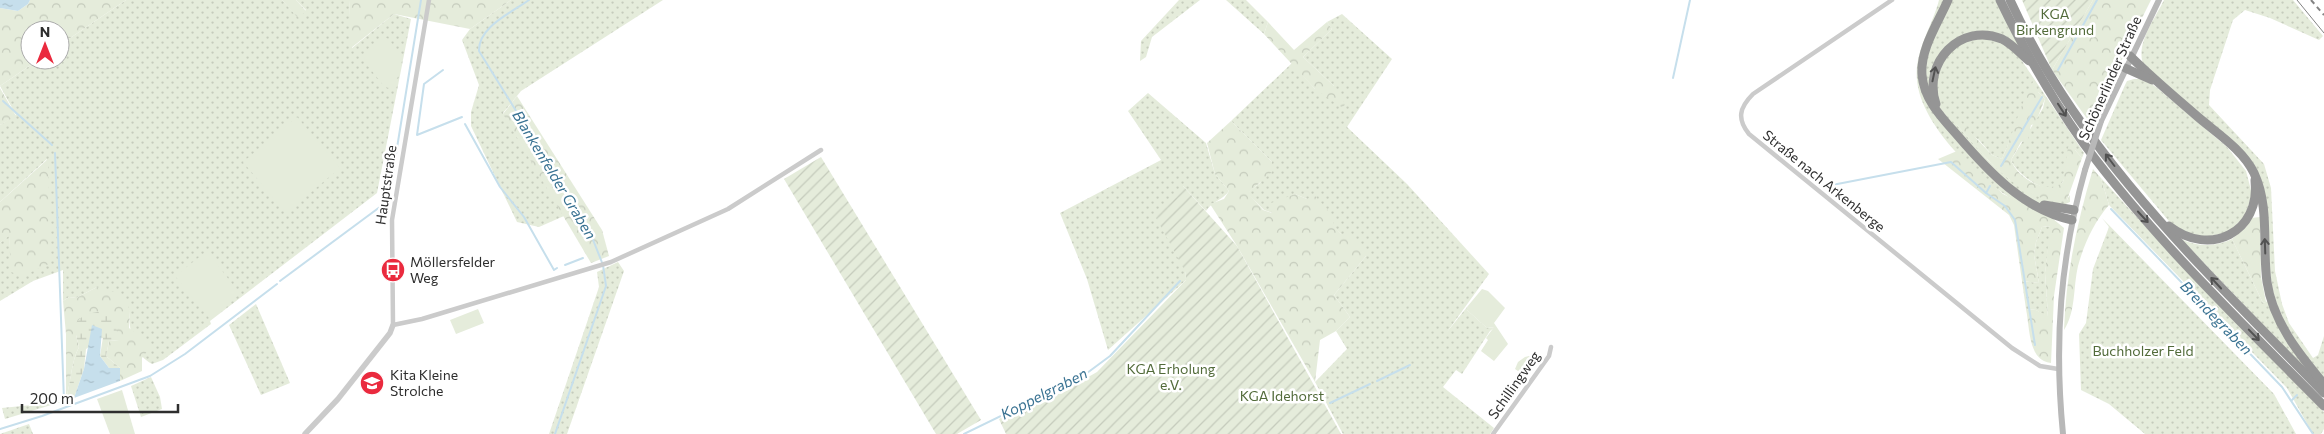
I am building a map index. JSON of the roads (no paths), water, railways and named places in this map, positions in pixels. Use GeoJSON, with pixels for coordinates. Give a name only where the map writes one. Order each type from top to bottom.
{"type":"FeatureCollection","features":[{"type":"Feature","properties":{"kind":"highway"},"geometry":{"type":"LineString","coordinates":[[1948,0],[1929,41],[1922,68],[1924,86],[1932,106],[1991,172],[2023,197],[2059,217],[2072,220]]}},
{"type":"Feature","properties":{"kind":"highway"},"geometry":{"type":"LineString","coordinates":[[2000,0],[2036,68],[2083,142],[2135,208],[2224,305],[2324,406]]}},
{"type":"Feature","properties":{"kind":"highway"},"geometry":{"type":"LineString","coordinates":[[2010,0],[2045,67],[2085,128],[2151,212],[2233,301],[2324,393]]}},
{"type":"Feature","properties":{"kind":"highway"},"geometry":{"type":"LineString","coordinates":[[1944,120],[1933,94],[1934,72],[1945,53],[1959,41],[1980,36],[2000,38],[2015,48],[2036,68]]}},
{"type":"Feature","properties":{"kind":"highway"},"geometry":{"type":"LineString","coordinates":[[2130,56],[2158,83],[2232,145],[2254,172],[2261,189],[2263,202],[2267,276],[2272,303],[2293,345],[2324,384]]}},
{"type":"Feature","properties":{"kind":"highway"},"geometry":{"type":"LineString","coordinates":[[2125,68],[2158,83]]}},
{"type":"Feature","properties":{"kind":"highway"},"geometry":{"type":"LineString","coordinates":[[2151,212],[2177,232],[2196,241],[2226,236],[2239,228],[2250,213],[2255,196],[2254,172]]}},
{"type":"Feature","properties":{"kind":"highway"},"geometry":{"type":"LineString","coordinates":[[2023,197],[2047,206],[2074,210]]}},
{"type":"Feature","properties":{"kind":"main road","name":"Schönerlinder Straße"},"geometry":{"type":"LineString","coordinates":[[2063,434],[2058,369],[2061,286],[2074,210],[2084,170],[2101,121],[2130,56],[2159,0]]}},
{"type":"Feature","properties":{"kind":"street","name":"Hauptstraße"},"geometry":{"type":"LineString","coordinates":[[393,325],[392,220],[429,0]]}},
{"type":"Feature","properties":{"kind":"street","name":"Straße nach Arkenberge"},"geometry":{"type":"LineString","coordinates":[[1892,0],[1752,94],[1741,111],[1740,119],[1743,127],[1749,134],[2012,348],[2040,366],[2058,369]]}},
{"type":"Feature","properties":{"kind":"street"},"geometry":{"type":"LineString","coordinates":[[304,434],[340,396],[390,334],[393,325],[422,319],[611,262],[728,210],[820,150]]}},
{"type":"Feature","properties":{"kind":"street","name":"Schillingweg"},"geometry":{"type":"LineString","coordinates":[[1493,434],[1549,356],[1552,347]]}},
{"type":"Feature","properties":{"kind":"water"},"geometry":{"type":"Polygon","coordinates":[[[0,0],[30,0],[28,4],[18,11],[0,8],[0,0]]]}},
{"type":"Feature","properties":{"kind":"water"},"geometry":{"type":"Polygon","coordinates":[[[92,325],[102,329],[100,356],[109,368],[120,368],[120,381],[74,398],[84,369],[92,325]]]}},
{"type":"Feature","properties":{"kind":"waterway"},"geometry":{"type":"LineString","coordinates":[[396,154],[421,0]]}},
{"type":"Feature","properties":{"kind":"waterway","name":"Blankenfelder Graben"},"geometry":{"type":"LineString","coordinates":[[529,0],[497,21],[490,28],[480,42],[479,51],[588,227],[603,265],[606,286],[555,434]]}},
{"type":"Feature","properties":{"kind":"waterway"},"geometry":{"type":"LineString","coordinates":[[1673,78],[1690,0]]}},
{"type":"Feature","properties":{"kind":"waterway"},"geometry":{"type":"LineString","coordinates":[[2058,70],[2097,0]]}},
{"type":"Feature","properties":{"kind":"waterway"},"geometry":{"type":"LineString","coordinates":[[443,70],[424,84],[417,135],[462,117]]}},
{"type":"Feature","properties":{"kind":"waterway"},"geometry":{"type":"LineString","coordinates":[[2001,166],[2042,97]]}},
{"type":"Feature","properties":{"kind":"waterway"},"geometry":{"type":"LineString","coordinates":[[3,101],[52,145]]}},
{"type":"Feature","properties":{"kind":"waterway"},"geometry":{"type":"LineString","coordinates":[[465,124],[500,187],[524,217],[554,270],[557,268]]}},
{"type":"Feature","properties":{"kind":"waterway"},"geometry":{"type":"LineString","coordinates":[[55,153],[64,401]]}},
{"type":"Feature","properties":{"kind":"waterway"},"geometry":{"type":"LineString","coordinates":[[391,188],[395,160]]}},
{"type":"Feature","properties":{"kind":"waterway"},"geometry":{"type":"LineString","coordinates":[[1827,186],[1951,162],[1986,193],[2005,206],[2015,220],[2035,345]]}},
{"type":"Feature","properties":{"kind":"waterway"},"geometry":{"type":"LineString","coordinates":[[1986,193],[1990,186]]}},
{"type":"Feature","properties":{"kind":"waterway"},"geometry":{"type":"LineString","coordinates":[[280,281],[388,201],[390,190]]}},
{"type":"Feature","properties":{"kind":"waterway","name":"Brendegraben"},"geometry":{"type":"LineString","coordinates":[[2111,209],[2282,387],[2313,434]]}},
{"type":"Feature","properties":{"kind":"waterway"},"geometry":{"type":"LineString","coordinates":[[565,265],[583,258]]}},
{"type":"Feature","properties":{"kind":"waterway","name":"Koppelgraben"},"geometry":{"type":"LineString","coordinates":[[964,434],[1083,376],[1110,356],[1180,281]]}},
{"type":"Feature","properties":{"kind":"waterway"},"geometry":{"type":"LineString","coordinates":[[0,429],[42,416],[150,376],[185,354],[277,284]]}},
{"type":"Feature","properties":{"kind":"waterway"},"geometry":{"type":"LineString","coordinates":[[1377,381],[1410,365]]}},
{"type":"Feature","properties":{"kind":"waterway"},"geometry":{"type":"LineString","coordinates":[[1330,403],[1370,384]]}},
{"type":"Feature","properties":{"kind":"waterway"},"geometry":{"type":"LineString","coordinates":[[2292,400],[2297,395]]}},
{"type":"Feature","properties":{"kind":"tram line"},"geometry":{"type":"LineString","coordinates":[[2297,0],[2324,33]]}},
{"type":"Feature","properties":{"kind":"railway"},"geometry":{"type":"LineString","coordinates":[[2311,0],[2324,15]]}},
{"type":"Feature","properties":{"kind":"place","name":"Möllersfelder Weg"},"geometry":{"type":"Point","coordinates":[393,270]}},
{"type":"Feature","properties":{"kind":"place","name":"Kita Kleine Strolche"},"geometry":{"type":"Point","coordinates":[372,383]}},
{"type":"Feature","properties":{"kind":"park label","name":"KGA Birkengrund"},"geometry":{"type":"Point","coordinates":[2055,22]}},
{"type":"Feature","properties":{"kind":"park label","name":"Buchholzer Feld"},"geometry":{"type":"Point","coordinates":[2143,351]}},
{"type":"Feature","properties":{"kind":"park label","name":"KGA Erholung e.V."},"geometry":{"type":"Point","coordinates":[1171,378]}},
{"type":"Feature","properties":{"kind":"park label","name":"KGA Idehorst"},"geometry":{"type":"Point","coordinates":[1282,396]}}]}
